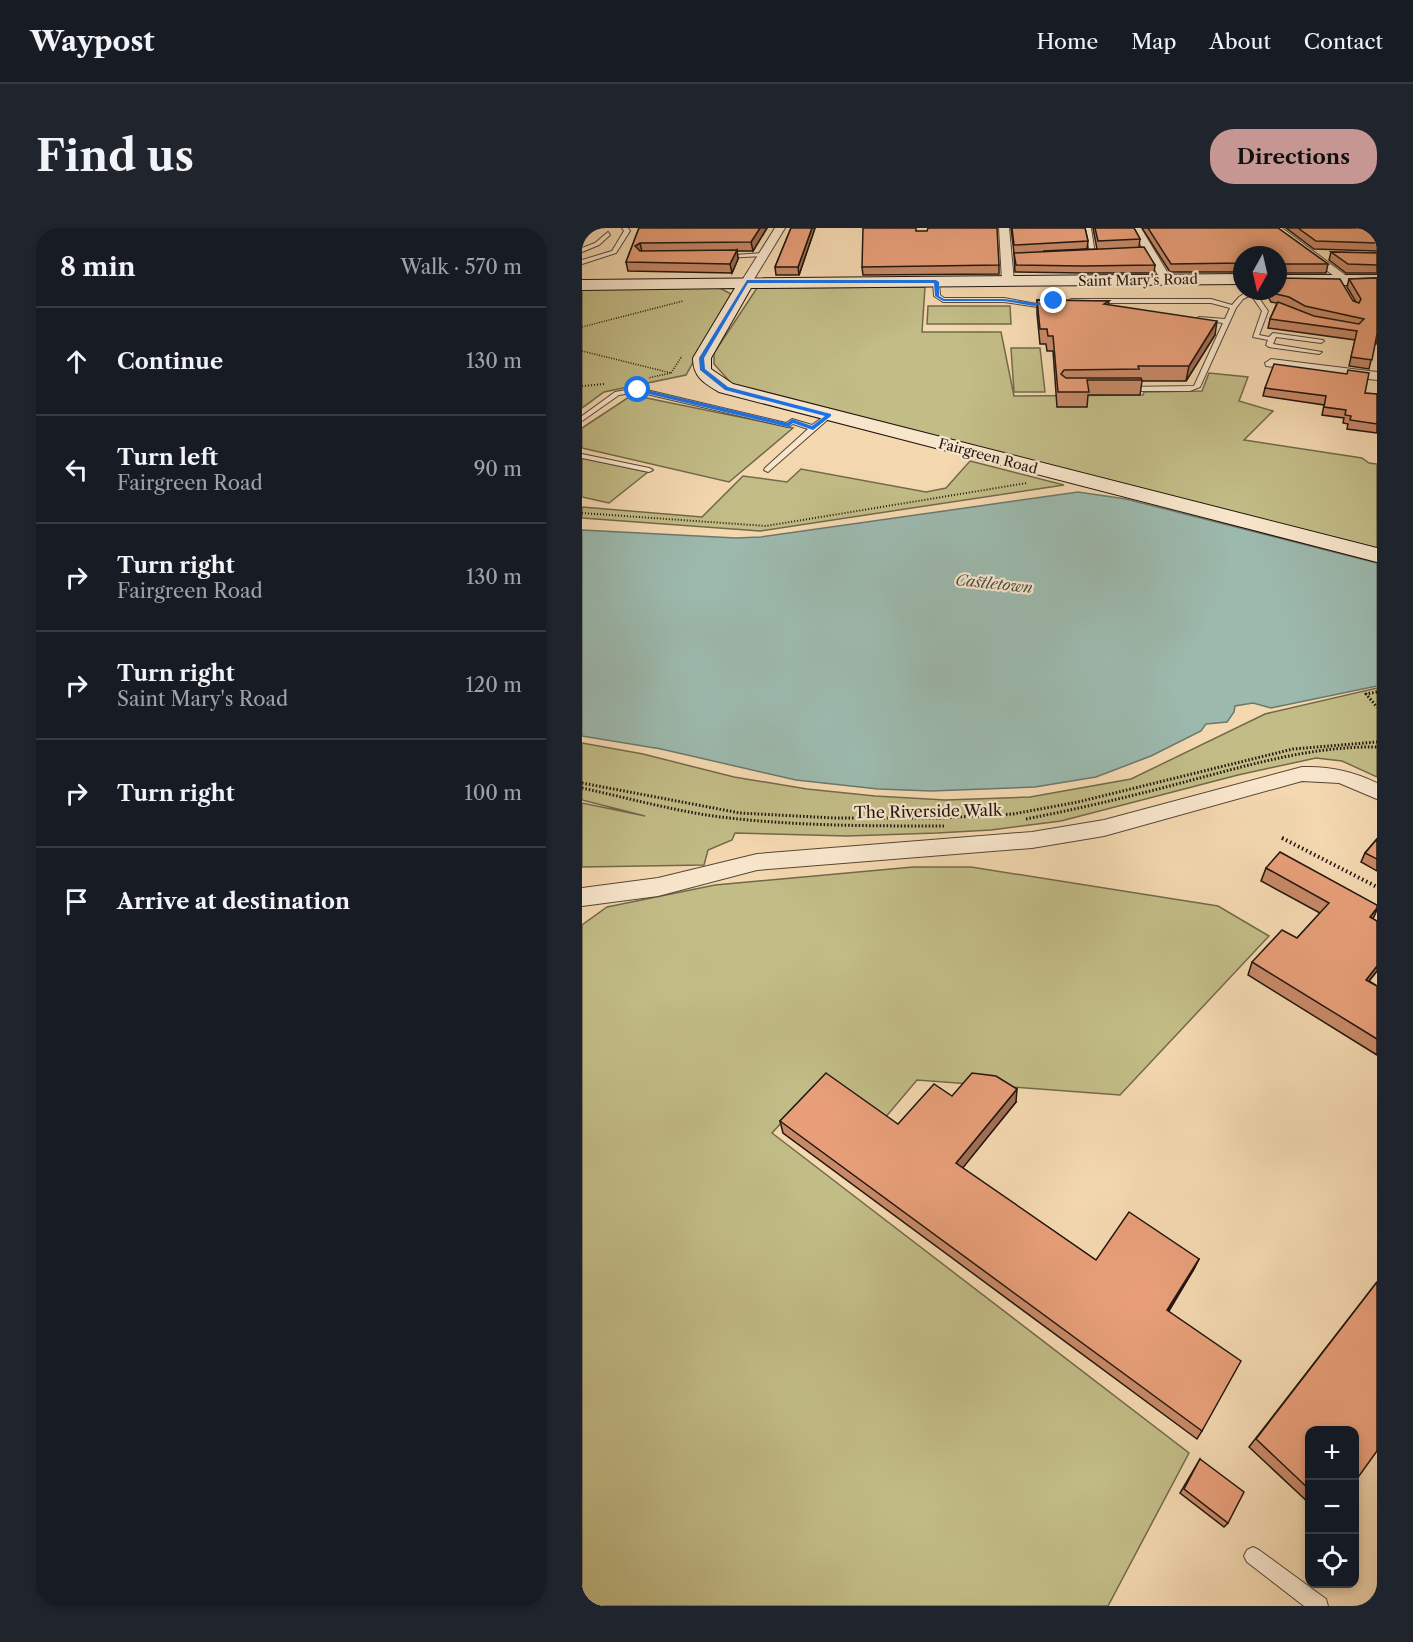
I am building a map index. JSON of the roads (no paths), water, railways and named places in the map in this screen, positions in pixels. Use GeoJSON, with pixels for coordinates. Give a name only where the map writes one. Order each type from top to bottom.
{"type":"FeatureCollection","features":[{"type":"Feature","properties":{"kind":"main road","name":"Saint Mary's Road"},"geometry":{"type":"LineString","coordinates":[[582,285],[932,280],[1166,280],[1233,287]]}},
{"type":"Feature","properties":{"kind":"main road"},"geometry":{"type":"LineString","coordinates":[[1287,280],[1342,283],[1377,280]]}},
{"type":"Feature","properties":{"kind":"main road","name":"Fairgreen Road"},"geometry":{"type":"LineString","coordinates":[[747,282],[702,358],[702,370],[726,388],[1377,555]]}},
{"type":"Feature","properties":{"kind":"street"},"geometry":{"type":"LineString","coordinates":[[747,282],[780,228]]}},
{"type":"Feature","properties":{"kind":"street"},"geometry":{"type":"LineString","coordinates":[[1004,228],[1012,256],[1008,281]]}},
{"type":"Feature","properties":{"kind":"street"},"geometry":{"type":"LineString","coordinates":[[1136,228],[1144,251],[1166,280]]}},
{"type":"Feature","properties":{"kind":"street"},"geometry":{"type":"LineString","coordinates":[[1275,228],[1313,254],[1342,283]]}},
{"type":"Feature","properties":{"kind":"street"},"geometry":{"type":"LineString","coordinates":[[1313,254],[1330,255]]}},
{"type":"Feature","properties":{"kind":"street"},"geometry":{"type":"LineString","coordinates":[[1271,363],[1377,376]]}},
{"type":"Feature","properties":{"kind":"street"},"geometry":{"type":"LineString","coordinates":[[582,897],[658,887],[757,862],[1032,840],[1104,828],[1302,774],[1324,772],[1341,775],[1377,792]]}},
{"type":"Feature","properties":{"kind":"lane"},"geometry":{"type":"LineString","coordinates":[[583,261],[614,252],[627,231],[626,228]]}},
{"type":"Feature","properties":{"kind":"lane"},"geometry":{"type":"LineString","coordinates":[[1088,228],[1093,253]]}},
{"type":"Feature","properties":{"kind":"lane"},"geometry":{"type":"LineString","coordinates":[[582,250],[597,244],[608,234]]}},
{"type":"Feature","properties":{"kind":"lane"},"geometry":{"type":"LineString","coordinates":[[1083,253],[1104,252]]}},
{"type":"Feature","properties":{"kind":"lane"},"geometry":{"type":"LineString","coordinates":[[714,256],[764,255]]}},
{"type":"Feature","properties":{"kind":"lane"},"geometry":{"type":"LineString","coordinates":[[932,280],[937,296],[943,300],[1004,300],[1062,309]]}},
{"type":"Feature","properties":{"kind":"lane"},"geometry":{"type":"LineString","coordinates":[[1122,389],[1190,389],[1197,387],[1234,307],[1239,300]]}},
{"type":"Feature","properties":{"kind":"lane"},"geometry":{"type":"LineString","coordinates":[[1260,300],[1264,304],[1265,312],[1255,336],[1272,339]]}},
{"type":"Feature","properties":{"kind":"lane"},"geometry":{"type":"LineString","coordinates":[[1034,304],[1054,301]]}},
{"type":"Feature","properties":{"kind":"lane"},"geometry":{"type":"LineString","coordinates":[[1062,301],[1211,301],[1234,307]]}},
{"type":"Feature","properties":{"kind":"lane"},"geometry":{"type":"LineString","coordinates":[[1195,318],[1228,321]]}},
{"type":"Feature","properties":{"kind":"lane"},"geometry":{"type":"LineString","coordinates":[[1319,352],[1269,345],[1273,335],[1321,341]]}},
{"type":"Feature","properties":{"kind":"lane"},"geometry":{"type":"LineString","coordinates":[[582,419],[617,393],[638,390],[788,425],[792,421],[813,428]]}},
{"type":"Feature","properties":{"kind":"lane"},"geometry":{"type":"LineString","coordinates":[[768,470],[829,415]]}},
{"type":"Feature","properties":{"kind":"lane"},"geometry":{"type":"LineString","coordinates":[[582,456],[649,470]]}},
{"type":"Feature","properties":{"kind":"lane"},"geometry":{"type":"LineString","coordinates":[[1253,1556],[1319,1606]]}},
{"type":"Feature","properties":{"kind":"water","name":"Castletown"},"geometry":{"type":"Polygon","coordinates":[[[1078,492],[1126,499],[1377,563],[1377,686],[1271,708],[1253,703],[1235,706],[1227,722],[1206,724],[1201,731],[1151,756],[1096,777],[1035,787],[931,791],[878,789],[796,780],[661,749],[582,736],[582,530],[736,538],[761,537],[1078,492]]]}}]}
